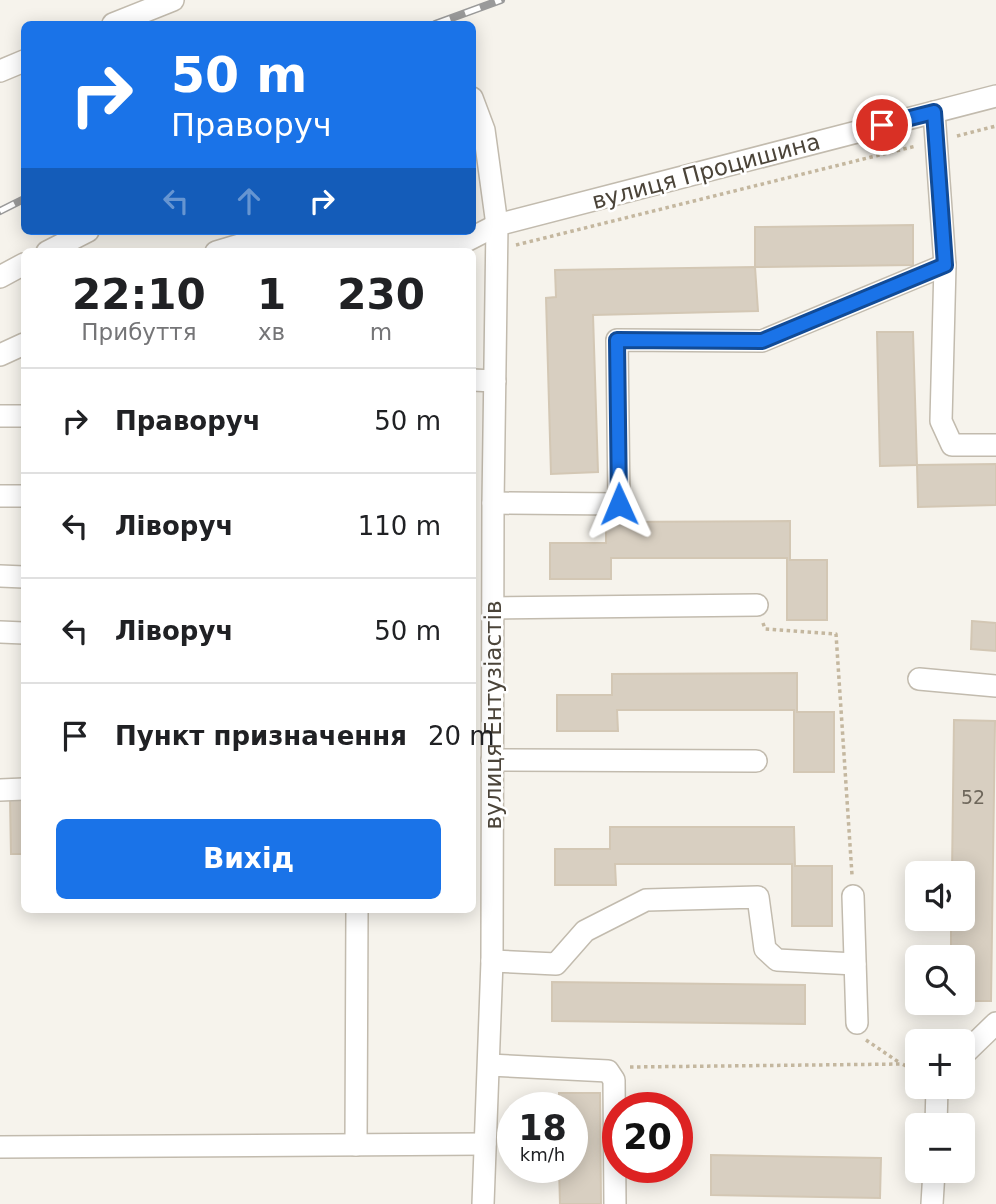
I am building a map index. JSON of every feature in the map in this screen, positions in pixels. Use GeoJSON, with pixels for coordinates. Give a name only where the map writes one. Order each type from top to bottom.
{"type":"FeatureCollection","features":[{"type":"Feature","properties":{"kind":"street"},"geometry":{"type":"LineString","coordinates":[[120,21],[173,0]]}},
{"type":"Feature","properties":{"kind":"street"},"geometry":{"type":"LineString","coordinates":[[0,71],[21,62]]}},
{"type":"Feature","properties":{"kind":"street","name":"вулиця Процишина"},"geometry":{"type":"LineString","coordinates":[[231,248],[253,242],[448,247],[497,225],[996,96]]}},
{"type":"Feature","properties":{"kind":"street","name":"вулиця Ентузіастів"},"geometry":{"type":"LineString","coordinates":[[476,109],[484,130],[497,225],[493,608],[483,690],[492,760],[492,961],[483,1204]]}},
{"type":"Feature","properties":{"kind":"street"},"geometry":{"type":"LineString","coordinates":[[934,112],[945,265],[941,421],[952,445],[996,445]]}},
{"type":"Feature","properties":{"kind":"street"},"geometry":{"type":"LineString","coordinates":[[55,248],[80,235]]}},
{"type":"Feature","properties":{"kind":"street"},"geometry":{"type":"LineString","coordinates":[[493,503],[619,504],[617,340],[762,341],[945,265]]}},
{"type":"Feature","properties":{"kind":"street"},"geometry":{"type":"LineString","coordinates":[[0,276],[21,266]]}},
{"type":"Feature","properties":{"kind":"street"},"geometry":{"type":"LineString","coordinates":[[0,355],[21,345]]}},
{"type":"Feature","properties":{"kind":"street"},"geometry":{"type":"LineString","coordinates":[[476,380],[495,381]]}},
{"type":"Feature","properties":{"kind":"street"},"geometry":{"type":"LineString","coordinates":[[0,416],[21,416]]}},
{"type":"Feature","properties":{"kind":"street"},"geometry":{"type":"LineString","coordinates":[[476,432],[494,431]]}},
{"type":"Feature","properties":{"kind":"street"},"geometry":{"type":"LineString","coordinates":[[0,496],[21,496]]}},
{"type":"Feature","properties":{"kind":"street"},"geometry":{"type":"LineString","coordinates":[[0,576],[21,577]]}},
{"type":"Feature","properties":{"kind":"street"},"geometry":{"type":"LineString","coordinates":[[493,608],[757,605]]}},
{"type":"Feature","properties":{"kind":"street"},"geometry":{"type":"LineString","coordinates":[[0,632],[21,633]]}},
{"type":"Feature","properties":{"kind":"street"},"geometry":{"type":"LineString","coordinates":[[919,679],[996,686]]}},
{"type":"Feature","properties":{"kind":"street"},"geometry":{"type":"LineString","coordinates":[[492,760],[756,761]]}},
{"type":"Feature","properties":{"kind":"street"},"geometry":{"type":"LineString","coordinates":[[0,790],[21,789]]}},
{"type":"Feature","properties":{"kind":"street"},"geometry":{"type":"LineString","coordinates":[[853,896],[857,1023]]}},
{"type":"Feature","properties":{"kind":"street"},"geometry":{"type":"LineString","coordinates":[[492,961],[556,964],[585,931],[646,900],[758,897],[765,949],[777,960],[855,964]]}},
{"type":"Feature","properties":{"kind":"street"},"geometry":{"type":"LineString","coordinates":[[356,1145],[357,913]]}},
{"type":"Feature","properties":{"kind":"street"},"geometry":{"type":"LineString","coordinates":[[975,1043],[996,1023]]}},
{"type":"Feature","properties":{"kind":"street"},"geometry":{"type":"LineString","coordinates":[[488,1065],[608,1071],[614,1080],[615,1204]]}},
{"type":"Feature","properties":{"kind":"street"},"geometry":{"type":"LineString","coordinates":[[0,1147],[485,1144]]}},
{"type":"Feature","properties":{"kind":"street"},"geometry":{"type":"LineString","coordinates":[[932,1204],[933,1183]]}},
{"type":"Feature","properties":{"kind":"path"},"geometry":{"type":"LineString","coordinates":[[514,246],[996,126]]}},
{"type":"Feature","properties":{"kind":"path"},"geometry":{"type":"LineString","coordinates":[[757,605],[765,629],[836,634],[853,896]]}},
{"type":"Feature","properties":{"kind":"path"},"geometry":{"type":"LineString","coordinates":[[857,1023],[866,1040],[905,1065]]}},
{"type":"Feature","properties":{"kind":"path"},"geometry":{"type":"LineString","coordinates":[[608,1071],[640,1065],[902,1064]]}},
{"type":"Feature","properties":{"kind":"building"},"geometry":{"type":"Polygon","coordinates":[[[913,225],[913,265],[755,267],[755,227],[913,225]]]}},
{"type":"Feature","properties":{"kind":"building"},"geometry":{"type":"Polygon","coordinates":[[[755,267],[758,311],[593,315],[598,472],[551,474],[546,298],[556,297],[555,270],[755,267]]]}},
{"type":"Feature","properties":{"kind":"building"},"geometry":{"type":"Polygon","coordinates":[[[877,332],[913,332],[917,465],[880,466],[877,332]]]}},
{"type":"Feature","properties":{"kind":"building"},"geometry":{"type":"Polygon","coordinates":[[[996,464],[996,505],[918,507],[917,465],[996,464]]]}},
{"type":"Feature","properties":{"kind":"building"},"geometry":{"type":"Polygon","coordinates":[[[790,521],[790,560],[827,560],[827,620],[787,620],[787,558],[611,558],[611,579],[550,579],[550,543],[606,543],[606,522],[790,521]]]}},
{"type":"Feature","properties":{"kind":"building"},"geometry":{"type":"Polygon","coordinates":[[[972,621],[996,623],[996,651],[971,649],[972,621]]]}},
{"type":"Feature","properties":{"kind":"building"},"geometry":{"type":"Polygon","coordinates":[[[797,673],[797,712],[834,712],[834,772],[794,772],[794,710],[617,710],[618,731],[557,731],[557,695],[612,695],[612,674],[797,673]]]}},
{"type":"Feature","properties":{"kind":"building"},"geometry":{"type":"Polygon","coordinates":[[[954,720],[995,721],[991,1001],[975,1001],[975,945],[951,945],[951,931],[975,931],[975,861],[952,861],[954,720]]]}},
{"type":"Feature","properties":{"kind":"building"},"geometry":{"type":"Polygon","coordinates":[[[10,798],[21,798],[21,854],[11,854],[10,798]]]}},
{"type":"Feature","properties":{"kind":"building"},"geometry":{"type":"Polygon","coordinates":[[[610,827],[794,827],[795,866],[832,866],[832,926],[792,926],[792,864],[615,864],[616,885],[555,885],[555,849],[610,849],[610,827]]]}},
{"type":"Feature","properties":{"kind":"building"},"geometry":{"type":"Polygon","coordinates":[[[552,982],[805,985],[805,1024],[552,1021],[552,982]]]}},
{"type":"Feature","properties":{"kind":"building"},"geometry":{"type":"Polygon","coordinates":[[[588,1093],[600,1093],[601,1204],[560,1204],[559,1183],[588,1183],[588,1093]]]}},
{"type":"Feature","properties":{"kind":"building"},"geometry":{"type":"Polygon","coordinates":[[[711,1155],[881,1158],[880,1198],[711,1195],[711,1155]]]}},
{"type":"Feature","properties":{"kind":"railway"},"geometry":{"type":"LineString","coordinates":[[443,21],[501,0]]}},
{"type":"Feature","properties":{"kind":"railway"},"geometry":{"type":"LineString","coordinates":[[0,211],[21,200]]}},
{"type":"Feature","properties":{"kind":"route"},"geometry":{"type":"LineString","coordinates":[[619,504],[617,340],[762,341],[945,265],[934,112],[882,125]]}}]}
